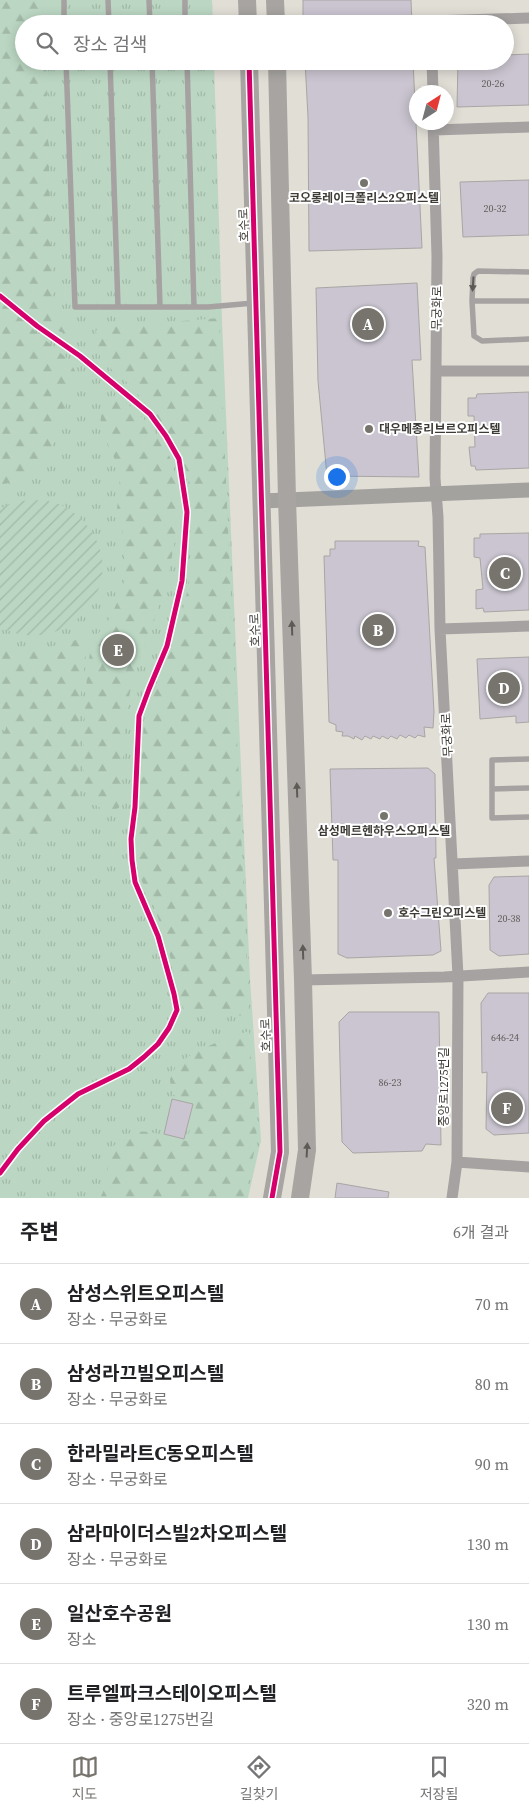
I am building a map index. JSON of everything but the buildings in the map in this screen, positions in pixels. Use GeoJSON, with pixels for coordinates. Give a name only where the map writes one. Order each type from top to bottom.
{"type":"FeatureCollection","features":[{"type":"Feature","properties":{"kind":"main road"},"geometry":{"type":"LineString","coordinates":[[247,0],[248,15]]}},
{"type":"Feature","properties":{"kind":"main road"},"geometry":{"type":"LineString","coordinates":[[275,0],[276,15]]}},
{"type":"Feature","properties":{"kind":"main road","name":"호수로"},"geometry":{"type":"LineString","coordinates":[[249,70],[280,1152],[272,1198]]}},
{"type":"Feature","properties":{"kind":"main road"},"geometry":{"type":"LineString","coordinates":[[277,70],[288,499],[304,980],[307,1150],[300,1198]]}},
{"type":"Feature","properties":{"kind":"main road"},"geometry":{"type":"LineString","coordinates":[[262,500],[529,490]]}},
{"type":"Feature","properties":{"kind":"street"},"geometry":{"type":"LineString","coordinates":[[514,18],[529,18]]}},
{"type":"Feature","properties":{"kind":"street"},"geometry":{"type":"LineString","coordinates":[[432,70],[432,85]]}},
{"type":"Feature","properties":{"kind":"street"},"geometry":{"type":"LineString","coordinates":[[454,126],[529,127]]}},
{"type":"Feature","properties":{"kind":"street","name":"무궁화로"},"geometry":{"type":"LineString","coordinates":[[433,130],[437,256],[436,493],[440,629],[458,976]]}},
{"type":"Feature","properties":{"kind":"street"},"geometry":{"type":"LineString","coordinates":[[436,371],[529,371]]}},
{"type":"Feature","properties":{"kind":"street"},"geometry":{"type":"LineString","coordinates":[[440,629],[529,626]]}},
{"type":"Feature","properties":{"kind":"street"},"geometry":{"type":"LineString","coordinates":[[453,864],[529,861]]}},
{"type":"Feature","properties":{"kind":"street"},"geometry":{"type":"LineString","coordinates":[[304,980],[529,972]]}},
{"type":"Feature","properties":{"kind":"street","name":"중앙로1275번길"},"geometry":{"type":"LineString","coordinates":[[452,1198],[457,1162],[458,976]]}},
{"type":"Feature","properties":{"kind":"street"},"geometry":{"type":"LineString","coordinates":[[457,1162],[529,1167]]}},
{"type":"Feature","properties":{"kind":"lane"},"geometry":{"type":"LineString","coordinates":[[64,0],[64,15]]}},
{"type":"Feature","properties":{"kind":"lane"},"geometry":{"type":"LineString","coordinates":[[108,0],[109,15]]}},
{"type":"Feature","properties":{"kind":"lane"},"geometry":{"type":"LineString","coordinates":[[150,0],[150,15]]}},
{"type":"Feature","properties":{"kind":"lane"},"geometry":{"type":"LineString","coordinates":[[185,0],[185,15]]}},
{"type":"Feature","properties":{"kind":"lane"},"geometry":{"type":"LineString","coordinates":[[66,70],[75,307],[222,307],[256,303]]}},
{"type":"Feature","properties":{"kind":"lane"},"geometry":{"type":"LineString","coordinates":[[110,70],[118,307]]}},
{"type":"Feature","properties":{"kind":"lane"},"geometry":{"type":"LineString","coordinates":[[152,70],[160,307]]}},
{"type":"Feature","properties":{"kind":"lane"},"geometry":{"type":"LineString","coordinates":[[186,70],[194,307]]}},
{"type":"Feature","properties":{"kind":"lane"},"geometry":{"type":"LineString","coordinates":[[529,272],[478,270],[473,278],[472,301],[474,336],[477,339],[529,339]]}},
{"type":"Feature","properties":{"kind":"lane"},"geometry":{"type":"LineString","coordinates":[[472,301],[529,301]]}},
{"type":"Feature","properties":{"kind":"lane"},"geometry":{"type":"LineString","coordinates":[[529,759],[492,760],[492,818],[529,817]]}},
{"type":"Feature","properties":{"kind":"lane"},"geometry":{"type":"LineString","coordinates":[[492,790],[529,788]]}},
{"type":"Feature","properties":{"kind":"green space"},"geometry":{"type":"Polygon","coordinates":[[[0,0],[212,0],[213,15],[15,15],[15,70],[214,70],[222,320],[250,979],[261,1140],[248,1198],[0,1198],[0,0]]]}},
{"type":"Feature","properties":{"kind":"green space"},"geometry":{"type":"Polygon","coordinates":[[[0,0],[44,0],[45,15],[15,15],[15,70],[46,70],[53,310],[75,326],[85,326],[82,336],[70,335],[48,326],[0,289],[0,0]]]}},
{"type":"Feature","properties":{"kind":"green space"},"geometry":{"type":"Polygon","coordinates":[[[0,301],[70,361],[75,371],[71,389],[45,467],[37,475],[0,485],[0,301]]]}},
{"type":"Feature","properties":{"kind":"green space"},"geometry":{"type":"Polygon","coordinates":[[[219,318],[249,1016],[185,1011],[179,999],[172,963],[155,908],[138,873],[137,839],[144,720],[178,630],[189,584],[193,503],[190,484],[180,450],[160,421],[129,384],[102,361],[98,351],[96,331],[98,328],[219,318]]]}},
{"type":"Feature","properties":{"kind":"green space"},"geometry":{"type":"Polygon","coordinates":[[[113,396],[125,402],[140,415],[164,446],[172,463],[178,503],[177,524],[170,567],[152,627],[139,660],[128,702],[119,808],[107,812],[94,804],[85,791],[83,757],[86,687],[91,643],[108,621],[118,601],[126,575],[124,537],[117,510],[120,475],[112,452],[100,429],[101,415],[113,396]]]}},
{"type":"Feature","properties":{"kind":"green space"},"geometry":{"type":"Polygon","coordinates":[[[28,500],[58,504],[79,517],[98,543],[103,566],[99,589],[88,608],[71,624],[50,634],[26,635],[0,627],[0,509],[9,504],[28,500]]]}},
{"type":"Feature","properties":{"kind":"green space"},"geometry":{"type":"Polygon","coordinates":[[[85,637],[88,640],[79,709],[80,796],[59,823],[37,837],[17,841],[0,839],[0,737],[6,729],[0,701],[0,644],[23,648],[43,648],[85,637]]]}},
{"type":"Feature","properties":{"kind":"green space"},"geometry":{"type":"Polygon","coordinates":[[[249,1031],[257,1139],[244,1198],[100,1198],[107,1179],[108,1155],[125,1135],[142,1131],[187,1141],[197,1102],[174,1095],[170,1082],[173,1071],[182,1061],[195,1053],[249,1031]]]}},
{"type":"Feature","properties":{"kind":"cycle path"},"geometry":{"type":"LineString","coordinates":[[249,70],[280,1152],[272,1198]]}},
{"type":"Feature","properties":{"kind":"cycle path"},"geometry":{"type":"LineString","coordinates":[[0,296],[37,326],[80,356],[150,414],[166,436],[179,459],[187,512],[182,581],[167,646],[139,716],[135,807],[131,839],[135,882],[158,936],[177,1010],[169,1028],[158,1044],[144,1057],[129,1069],[78,1094],[44,1121],[18,1149],[0,1173]]}},
{"type":"Feature","properties":{"kind":"place","name":"코오롱레이크폴리스2오피스텔"},"geometry":{"type":"Point","coordinates":[364,183]}},
{"type":"Feature","properties":{"kind":"place","name":"삼성스위트오피스텔"},"geometry":{"type":"Point","coordinates":[368,324]}},
{"type":"Feature","properties":{"kind":"place","name":"대우메종리브르오피스텔"},"geometry":{"type":"Point","coordinates":[369,429]}},
{"type":"Feature","properties":{"kind":"place","name":"한라밀라트C동오피스텔"},"geometry":{"type":"Point","coordinates":[505,573]}},
{"type":"Feature","properties":{"kind":"place","name":"삼성라끄빌오피스텔"},"geometry":{"type":"Point","coordinates":[378,630]}},
{"type":"Feature","properties":{"kind":"place","name":"일산호수공원"},"geometry":{"type":"Point","coordinates":[118,650]}},
{"type":"Feature","properties":{"kind":"place","name":"삼라마이더스빌2차오피스텔"},"geometry":{"type":"Point","coordinates":[504,688]}},
{"type":"Feature","properties":{"kind":"place","name":"삼성메르헨하우스오피스텔"},"geometry":{"type":"Point","coordinates":[384,816]}},
{"type":"Feature","properties":{"kind":"place","name":"호수그린오피스텔"},"geometry":{"type":"Point","coordinates":[388,913]}},
{"type":"Feature","properties":{"kind":"place","name":"트루엘파크스테이오피스텔"},"geometry":{"type":"Point","coordinates":[507,1108]}}]}
